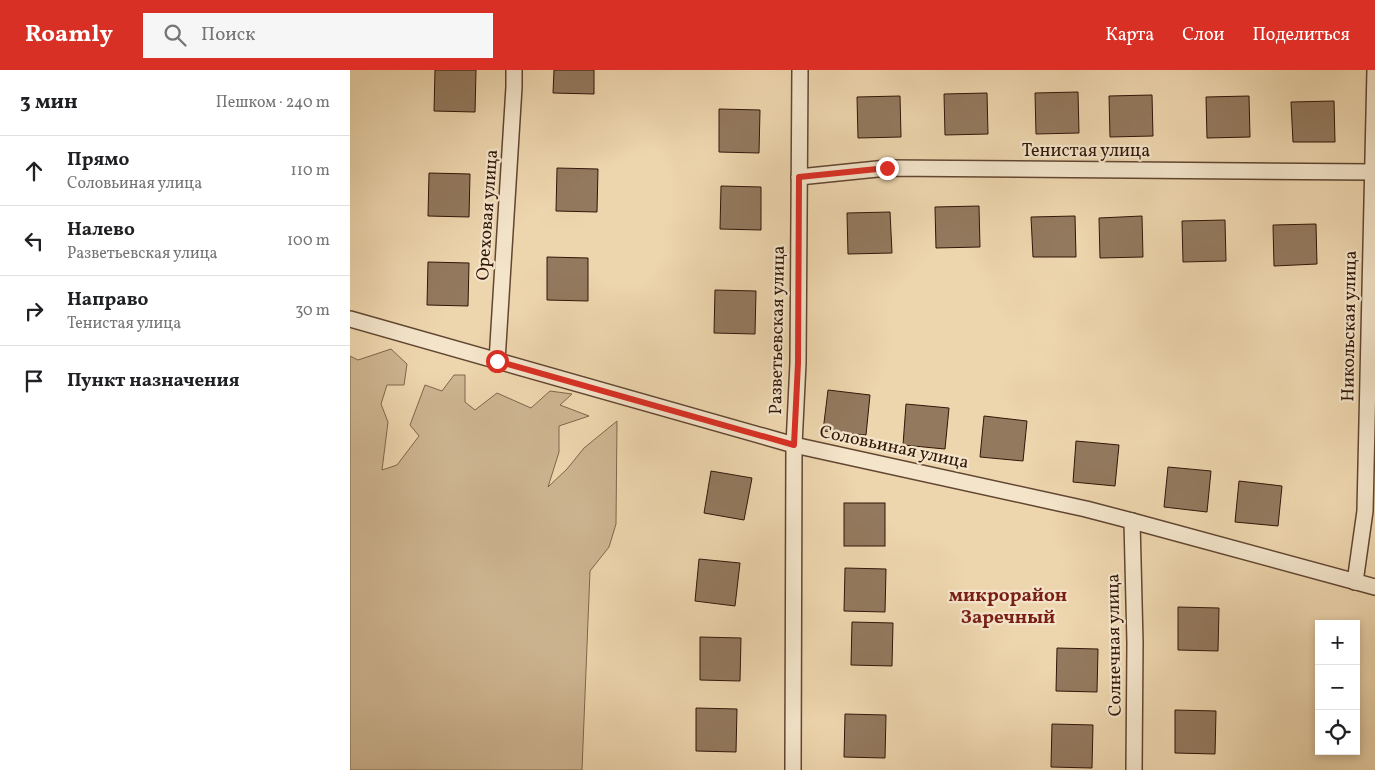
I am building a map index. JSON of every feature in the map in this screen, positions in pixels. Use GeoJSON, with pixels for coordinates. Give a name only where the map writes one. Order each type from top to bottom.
{"type":"FeatureCollection","features":[{"type":"Feature","properties":{"kind":"street","name":"Ореховая улица"},"geometry":{"type":"LineString","coordinates":[[497,361],[514,70]]}},
{"type":"Feature","properties":{"kind":"street","name":"Разветьевская улица"},"geometry":{"type":"LineString","coordinates":[[793,770],[794,445],[798,363],[800,70]]}},
{"type":"Feature","properties":{"kind":"street","name":"Никольская улица"},"geometry":{"type":"LineString","coordinates":[[1355,582],[1365,511],[1375,70]]}},
{"type":"Feature","properties":{"kind":"street","name":"Тенистая улица"},"geometry":{"type":"LineString","coordinates":[[799,177],[887,168],[1372,172]]}},
{"type":"Feature","properties":{"kind":"street","name":"Соловьиная улица"},"geometry":{"type":"LineString","coordinates":[[350,319],[794,445],[1086,509],[1375,587]]}},
{"type":"Feature","properties":{"kind":"street","name":"Солнечная улица"},"geometry":{"type":"LineString","coordinates":[[1132,521],[1135,643],[1134,770]]}},
{"type":"Feature","properties":{"kind":"shaded area"},"geometry":{"type":"Polygon","coordinates":[[[391,349],[407,364],[404,385],[387,385],[381,404],[388,422],[382,470],[397,465],[419,436],[410,425],[425,385],[442,391],[454,375],[465,375],[465,402],[475,410],[497,393],[531,408],[550,391],[572,394],[560,405],[589,416],[559,426],[559,452],[548,487],[567,469],[584,448],[617,421],[616,524],[609,547],[590,571],[582,770],[350,770],[350,356],[358,360],[391,349]]]}},
{"type":"Feature","properties":{"kind":"building"},"geometry":{"type":"Polygon","coordinates":[[[435,70],[476,70],[475,112],[434,111],[435,70]]]}},
{"type":"Feature","properties":{"kind":"building"},"geometry":{"type":"Polygon","coordinates":[[[554,70],[594,70],[594,94],[553,93],[554,70]]]}},
{"type":"Feature","properties":{"kind":"building"},"geometry":{"type":"Polygon","coordinates":[[[1078,92],[1079,133],[1036,134],[1035,93],[1078,92]]]}},
{"type":"Feature","properties":{"kind":"building"},"geometry":{"type":"Polygon","coordinates":[[[987,93],[988,134],[945,135],[944,94],[987,93]]]}},
{"type":"Feature","properties":{"kind":"building"},"geometry":{"type":"Polygon","coordinates":[[[1152,95],[1153,136],[1110,137],[1109,96],[1152,95]]]}},
{"type":"Feature","properties":{"kind":"building"},"geometry":{"type":"Polygon","coordinates":[[[900,96],[901,137],[858,138],[857,97],[900,96]]]}},
{"type":"Feature","properties":{"kind":"building"},"geometry":{"type":"Polygon","coordinates":[[[1249,96],[1250,137],[1207,138],[1206,97],[1249,96]]]}},
{"type":"Feature","properties":{"kind":"building"},"geometry":{"type":"Polygon","coordinates":[[[1334,101],[1335,142],[1293,142],[1291,102],[1334,101]]]}},
{"type":"Feature","properties":{"kind":"building"},"geometry":{"type":"Polygon","coordinates":[[[719,109],[760,110],[759,153],[719,152],[719,109]]]}},
{"type":"Feature","properties":{"kind":"building"},"geometry":{"type":"Polygon","coordinates":[[[557,168],[598,169],[597,212],[556,211],[557,168]]]}},
{"type":"Feature","properties":{"kind":"building"},"geometry":{"type":"Polygon","coordinates":[[[429,173],[470,174],[469,217],[428,216],[429,173]]]}},
{"type":"Feature","properties":{"kind":"building"},"geometry":{"type":"Polygon","coordinates":[[[721,186],[761,187],[761,230],[720,229],[721,186]]]}},
{"type":"Feature","properties":{"kind":"building"},"geometry":{"type":"Polygon","coordinates":[[[979,206],[980,247],[936,248],[935,207],[979,206]]]}},
{"type":"Feature","properties":{"kind":"building"},"geometry":{"type":"Polygon","coordinates":[[[890,212],[892,253],[848,254],[847,213],[890,212]]]}},
{"type":"Feature","properties":{"kind":"building"},"geometry":{"type":"Polygon","coordinates":[[[1075,216],[1076,257],[1033,257],[1031,217],[1075,216]]]}},
{"type":"Feature","properties":{"kind":"building"},"geometry":{"type":"Polygon","coordinates":[[[1142,216],[1143,257],[1100,258],[1099,218],[1142,216]]]}},
{"type":"Feature","properties":{"kind":"building"},"geometry":{"type":"Polygon","coordinates":[[[1225,220],[1226,261],[1183,262],[1182,221],[1225,220]]]}},
{"type":"Feature","properties":{"kind":"building"},"geometry":{"type":"Polygon","coordinates":[[[1316,224],[1317,264],[1274,266],[1273,225],[1316,224]]]}},
{"type":"Feature","properties":{"kind":"building"},"geometry":{"type":"Polygon","coordinates":[[[547,257],[588,258],[588,301],[547,300],[547,257]]]}},
{"type":"Feature","properties":{"kind":"building"},"geometry":{"type":"Polygon","coordinates":[[[428,262],[469,263],[468,306],[427,305],[428,262]]]}},
{"type":"Feature","properties":{"kind":"building"},"geometry":{"type":"Polygon","coordinates":[[[715,290],[756,291],[755,334],[714,333],[715,290]]]}},
{"type":"Feature","properties":{"kind":"building"},"geometry":{"type":"Polygon","coordinates":[[[828,390],[870,395],[866,435],[823,431],[828,390]]]}},
{"type":"Feature","properties":{"kind":"building"},"geometry":{"type":"Polygon","coordinates":[[[906,404],[949,408],[945,449],[903,445],[906,404]]]}},
{"type":"Feature","properties":{"kind":"building"},"geometry":{"type":"Polygon","coordinates":[[[984,416],[1027,421],[1023,461],[980,457],[984,416]]]}},
{"type":"Feature","properties":{"kind":"building"},"geometry":{"type":"Polygon","coordinates":[[[1076,441],[1119,445],[1115,486],[1073,482],[1076,441]]]}},
{"type":"Feature","properties":{"kind":"building"},"geometry":{"type":"Polygon","coordinates":[[[1168,467],[1211,471],[1207,512],[1164,507],[1168,467]]]}},
{"type":"Feature","properties":{"kind":"building"},"geometry":{"type":"Polygon","coordinates":[[[711,471],[752,478],[744,520],[704,513],[711,471]]]}},
{"type":"Feature","properties":{"kind":"building"},"geometry":{"type":"Polygon","coordinates":[[[1239,481],[1282,486],[1278,526],[1235,522],[1239,481]]]}},
{"type":"Feature","properties":{"kind":"building"},"geometry":{"type":"Polygon","coordinates":[[[844,503],[885,503],[885,546],[844,546],[844,503]]]}},
{"type":"Feature","properties":{"kind":"building"},"geometry":{"type":"Polygon","coordinates":[[[699,559],[740,563],[735,606],[695,601],[699,559]]]}},
{"type":"Feature","properties":{"kind":"building"},"geometry":{"type":"Polygon","coordinates":[[[845,568],[886,569],[885,612],[844,611],[845,568]]]}},
{"type":"Feature","properties":{"kind":"building"},"geometry":{"type":"Polygon","coordinates":[[[1178,607],[1219,608],[1218,651],[1178,650],[1178,607]]]}},
{"type":"Feature","properties":{"kind":"building"},"geometry":{"type":"Polygon","coordinates":[[[852,622],[893,623],[892,666],[851,665],[852,622]]]}},
{"type":"Feature","properties":{"kind":"building"},"geometry":{"type":"Polygon","coordinates":[[[700,637],[741,638],[740,681],[700,680],[700,637]]]}},
{"type":"Feature","properties":{"kind":"building"},"geometry":{"type":"Polygon","coordinates":[[[1057,648],[1098,649],[1097,692],[1056,691],[1057,648]]]}},
{"type":"Feature","properties":{"kind":"building"},"geometry":{"type":"Polygon","coordinates":[[[696,708],[737,709],[736,752],[696,751],[696,708]]]}},
{"type":"Feature","properties":{"kind":"building"},"geometry":{"type":"Polygon","coordinates":[[[1175,710],[1216,711],[1215,754],[1175,753],[1175,710]]]}},
{"type":"Feature","properties":{"kind":"building"},"geometry":{"type":"Polygon","coordinates":[[[845,714],[886,715],[885,758],[844,757],[845,714]]]}},
{"type":"Feature","properties":{"kind":"building"},"geometry":{"type":"Polygon","coordinates":[[[1052,724],[1093,725],[1092,768],[1051,767],[1052,724]]]}},
{"type":"Feature","properties":{"kind":"district","name":"микрорайон Заречный"},"geometry":{"type":"Point","coordinates":[1008,607]}},
{"type":"Feature","properties":{"kind":"route"},"geometry":{"type":"LineString","coordinates":[[497,361],[794,445],[798,363],[799,177],[887,168]]}}]}
